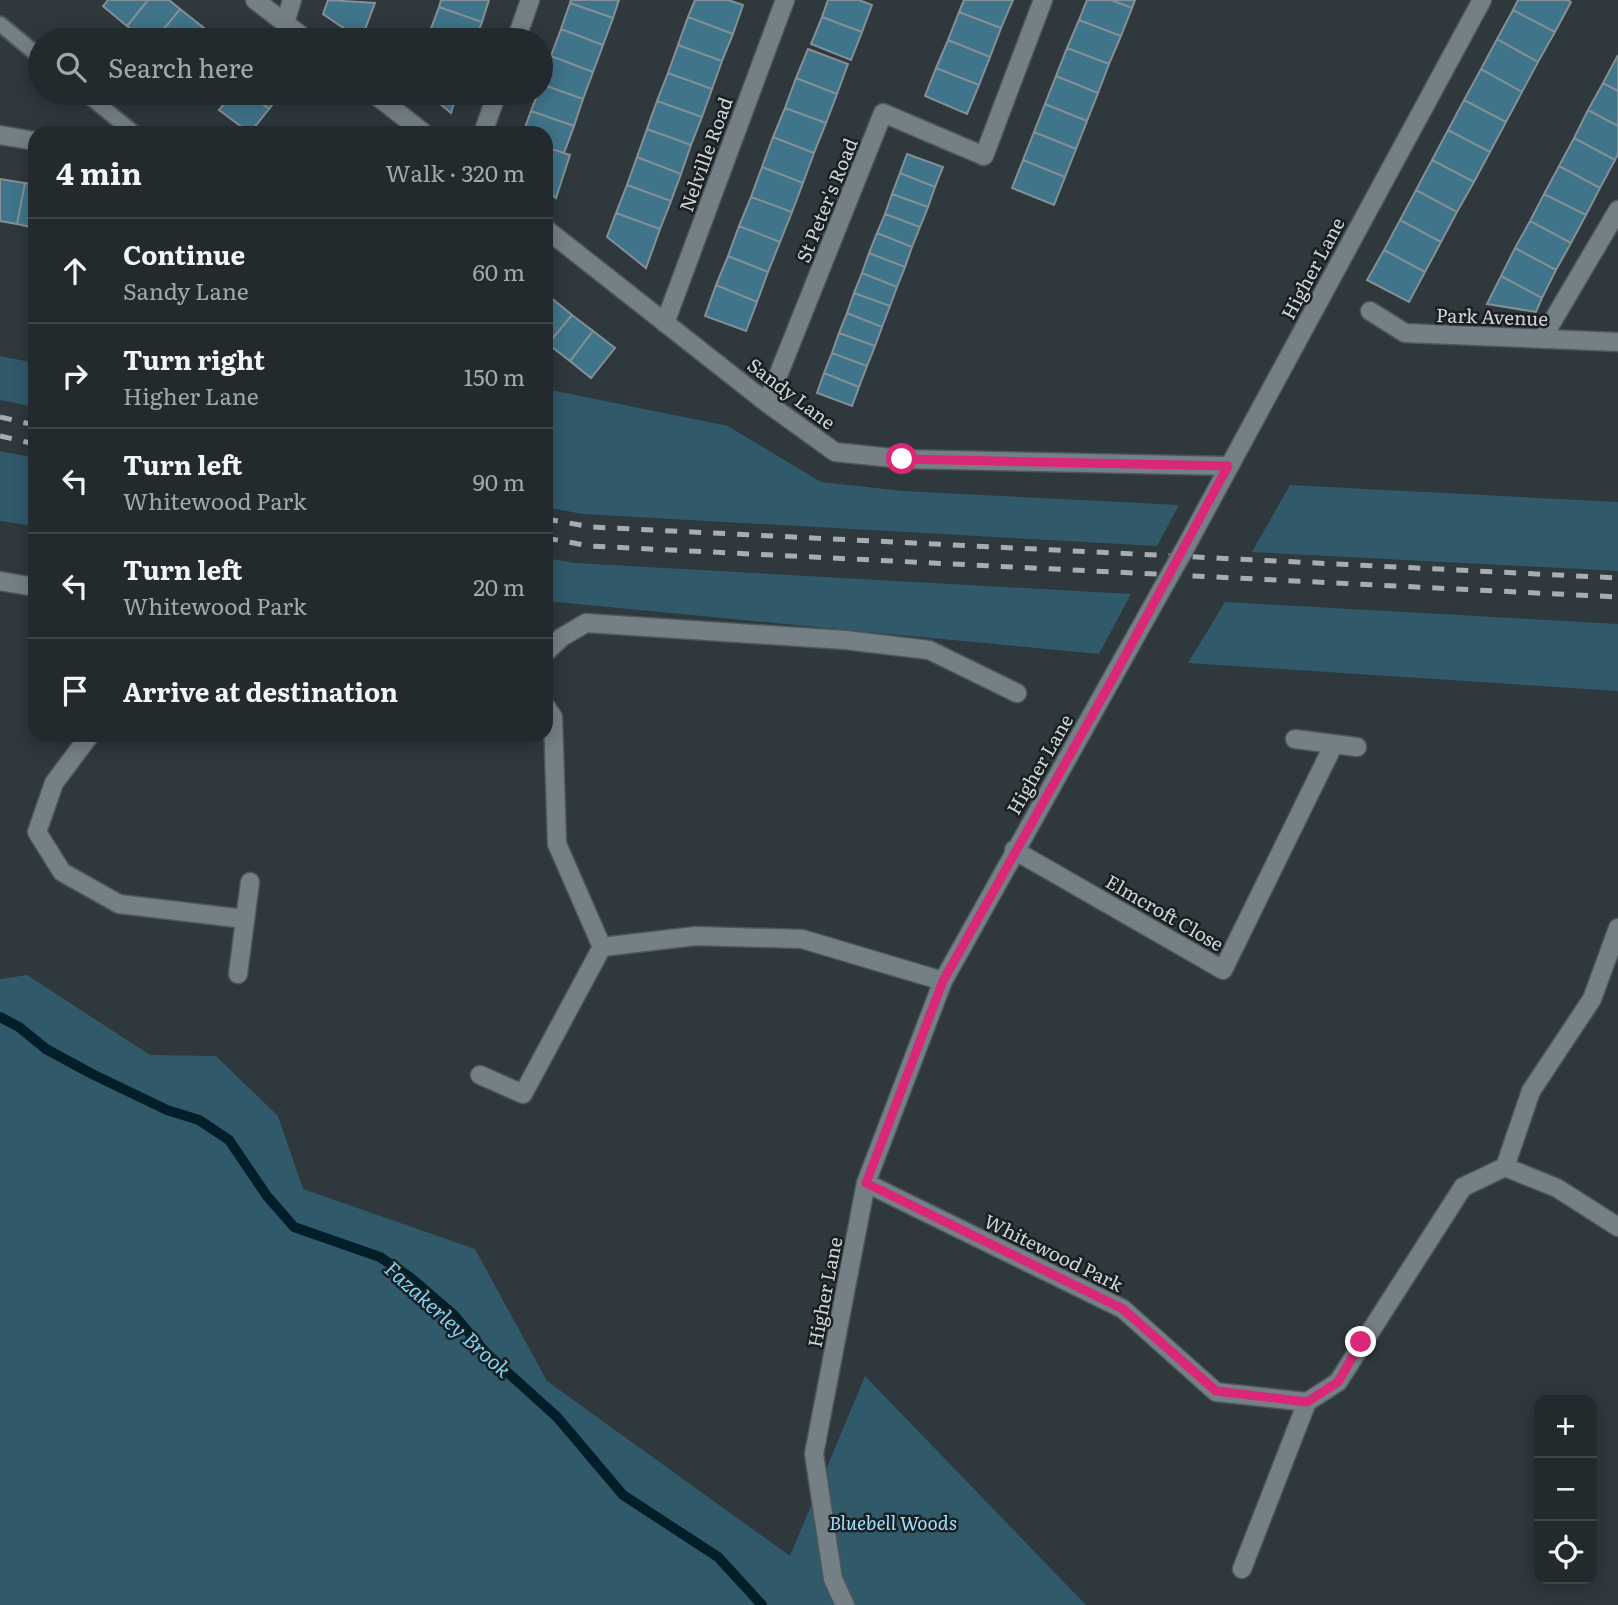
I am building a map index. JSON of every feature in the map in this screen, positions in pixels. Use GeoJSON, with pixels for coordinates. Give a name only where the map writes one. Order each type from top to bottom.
{"type":"FeatureCollection","features":[{"type":"Feature","properties":{"kind":"street"},"geometry":{"type":"LineString","coordinates":[[255,0],[291,28]]}},
{"type":"Feature","properties":{"kind":"street"},"geometry":{"type":"LineString","coordinates":[[285,23],[292,0]]}},
{"type":"Feature","properties":{"kind":"street"},"geometry":{"type":"LineString","coordinates":[[520,28],[530,0]]}},
{"type":"Feature","properties":{"kind":"street","name":"Nelville Road"},"geometry":{"type":"LineString","coordinates":[[665,323],[785,0]]}},
{"type":"Feature","properties":{"kind":"street","name":"St Peter's Road"},"geometry":{"type":"LineString","coordinates":[[767,403],[883,113],[984,156],[1044,0]]}},
{"type":"Feature","properties":{"kind":"street","name":"Higher Lane"},"geometry":{"type":"LineString","coordinates":[[845,1605],[833,1579],[814,1454],[866,1183],[943,981],[1184,550],[1482,0]]}},
{"type":"Feature","properties":{"kind":"street"},"geometry":{"type":"LineString","coordinates":[[388,105],[415,126]]}},
{"type":"Feature","properties":{"kind":"street"},"geometry":{"type":"LineString","coordinates":[[485,126],[493,105]]}},
{"type":"Feature","properties":{"kind":"street"},"geometry":{"type":"LineString","coordinates":[[0,135],[28,140]]}},
{"type":"Feature","properties":{"kind":"street"},"geometry":{"type":"LineString","coordinates":[[1542,339],[1618,210]]}},
{"type":"Feature","properties":{"kind":"street","name":"Sandy Lane"},"geometry":{"type":"LineString","coordinates":[[553,235],[767,403],[835,452],[902,459],[1228,466]]}},
{"type":"Feature","properties":{"kind":"street","name":"Park Avenue"},"geometry":{"type":"LineString","coordinates":[[1370,311],[1405,333],[1618,342]]}},
{"type":"Feature","properties":{"kind":"street"},"geometry":{"type":"LineString","coordinates":[[0,582],[28,586]]}},
{"type":"Feature","properties":{"kind":"street"},"geometry":{"type":"LineString","coordinates":[[553,645],[562,637],[586,624],[845,640],[929,650],[1017,693]]}},
{"type":"Feature","properties":{"kind":"street"},"geometry":{"type":"LineString","coordinates":[[553,717],[557,844],[602,947]]}},
{"type":"Feature","properties":{"kind":"street"},"geometry":{"type":"LineString","coordinates":[[1295,739],[1357,747]]}},
{"type":"Feature","properties":{"kind":"street"},"geometry":{"type":"LineString","coordinates":[[85,742],[54,783],[37,832],[62,872],[119,904],[245,919]]}},
{"type":"Feature","properties":{"kind":"street","name":"Elmcroft Close"},"geometry":{"type":"LineString","coordinates":[[1014,850],[1223,970],[1334,744]]}},
{"type":"Feature","properties":{"kind":"street"},"geometry":{"type":"LineString","coordinates":[[238,974],[250,882]]}},
{"type":"Feature","properties":{"kind":"street"},"geometry":{"type":"LineString","coordinates":[[1242,1569],[1307,1402],[1338,1382],[1463,1187],[1505,1167],[1531,1091],[1592,999],[1618,928]]}},
{"type":"Feature","properties":{"kind":"street"},"geometry":{"type":"LineString","coordinates":[[602,947],[696,936],[802,939],[943,981]]}},
{"type":"Feature","properties":{"kind":"street"},"geometry":{"type":"LineString","coordinates":[[480,1075],[523,1094],[602,947]]}},
{"type":"Feature","properties":{"kind":"street"},"geometry":{"type":"LineString","coordinates":[[1505,1167],[1557,1188],[1618,1227]]}},
{"type":"Feature","properties":{"kind":"street","name":"Whitewood Park"},"geometry":{"type":"LineString","coordinates":[[866,1183],[1123,1309],[1216,1391],[1307,1402]]}},
{"type":"Feature","properties":{"kind":"lane"},"geometry":{"type":"LineString","coordinates":[[0,24],[28,47]]}},
{"type":"Feature","properties":{"kind":"lane"},"geometry":{"type":"LineString","coordinates":[[100,105],[125,126]]}},
{"type":"Feature","properties":{"kind":"green space"},"geometry":{"type":"Polygon","coordinates":[[[0,356],[28,362],[28,406],[0,400],[0,356]]]}},
{"type":"Feature","properties":{"kind":"green space"},"geometry":{"type":"Polygon","coordinates":[[[553,390],[728,426],[821,482],[903,491],[1179,505],[1157,546],[582,514],[553,508],[553,390]]]}},
{"type":"Feature","properties":{"kind":"green space"},"geometry":{"type":"Polygon","coordinates":[[[0,451],[28,457],[28,525],[0,521],[0,451]]]}},
{"type":"Feature","properties":{"kind":"green space"},"geometry":{"type":"Polygon","coordinates":[[[1290,485],[1618,502],[1618,571],[1252,552],[1290,485]]]}},
{"type":"Feature","properties":{"kind":"green space"},"geometry":{"type":"Polygon","coordinates":[[[553,559],[575,563],[1131,594],[1099,654],[553,602],[553,559]]]}},
{"type":"Feature","properties":{"kind":"green space"},"geometry":{"type":"Polygon","coordinates":[[[1225,602],[1618,624],[1618,691],[1188,663],[1225,602]]]}},
{"type":"Feature","properties":{"kind":"green space","name":"Bluebell Woods"},"geometry":{"type":"Polygon","coordinates":[[[27,975],[150,1055],[216,1056],[278,1116],[303,1189],[475,1249],[547,1381],[790,1556],[865,1376],[1086,1605],[0,1605],[0,979],[27,975]]]}},
{"type":"Feature","properties":{"kind":"building"},"geometry":{"type":"Polygon","coordinates":[[[108,0],[148,0],[127,26],[103,6],[108,0]]]}},
{"type":"Feature","properties":{"kind":"building"},"geometry":{"type":"Polygon","coordinates":[[[148,0],[169,0],[180,9],[165,28],[127,26],[148,0]]]}},
{"type":"Feature","properties":{"kind":"building"},"geometry":{"type":"Polygon","coordinates":[[[328,0],[375,3],[366,28],[343,28],[323,14],[328,0]]]}},
{"type":"Feature","properties":{"kind":"building"},"geometry":{"type":"Polygon","coordinates":[[[441,0],[489,0],[482,22],[439,7],[441,0]]]}},
{"type":"Feature","properties":{"kind":"building"},"geometry":{"type":"Polygon","coordinates":[[[571,0],[619,0],[613,18],[570,3],[571,0]]]}},
{"type":"Feature","properties":{"kind":"building"},"geometry":{"type":"Polygon","coordinates":[[[695,0],[728,0],[743,5],[733,34],[688,17],[695,0]]]}},
{"type":"Feature","properties":{"kind":"building"},"geometry":{"type":"Polygon","coordinates":[[[828,0],[859,0],[872,5],[862,32],[822,17],[828,0]]]}},
{"type":"Feature","properties":{"kind":"building"},"geometry":{"type":"Polygon","coordinates":[[[964,0],[1013,0],[1001,28],[959,12],[964,0]]]}},
{"type":"Feature","properties":{"kind":"building"},"geometry":{"type":"Polygon","coordinates":[[[1087,0],[1111,0],[1132,8],[1121,36],[1079,20],[1087,0]]]}},
{"type":"Feature","properties":{"kind":"building"},"geometry":{"type":"Polygon","coordinates":[[[1111,0],[1135,0],[1132,8],[1111,0]]]}},
{"type":"Feature","properties":{"kind":"building"},"geometry":{"type":"Polygon","coordinates":[[[1518,0],[1571,2],[1555,32],[1513,10],[1518,0]]]}},
{"type":"Feature","properties":{"kind":"building"},"geometry":{"type":"Polygon","coordinates":[[[570,3],[613,18],[603,45],[561,29],[570,3]]]}},
{"type":"Feature","properties":{"kind":"building"},"geometry":{"type":"Polygon","coordinates":[[[439,7],[482,22],[480,28],[431,28],[439,7]]]}},
{"type":"Feature","properties":{"kind":"building"},"geometry":{"type":"Polygon","coordinates":[[[180,9],[204,28],[165,28],[180,9]]]}},
{"type":"Feature","properties":{"kind":"building"},"geometry":{"type":"Polygon","coordinates":[[[1513,10],[1555,32],[1538,62],[1497,39],[1513,10]]]}},
{"type":"Feature","properties":{"kind":"building"},"geometry":{"type":"Polygon","coordinates":[[[959,12],[1001,28],[990,57],[948,40],[959,12]]]}},
{"type":"Feature","properties":{"kind":"building"},"geometry":{"type":"Polygon","coordinates":[[[688,17],[733,34],[722,61],[678,45],[688,17]]]}},
{"type":"Feature","properties":{"kind":"building"},"geometry":{"type":"Polygon","coordinates":[[[822,17],[862,32],[851,60],[811,44],[822,17]]]}},
{"type":"Feature","properties":{"kind":"building"},"geometry":{"type":"Polygon","coordinates":[[[1079,20],[1121,36],[1109,64],[1067,48],[1079,20]]]}},
{"type":"Feature","properties":{"kind":"building"},"geometry":{"type":"Polygon","coordinates":[[[561,29],[603,45],[593,72],[553,57],[561,29]]]}},
{"type":"Feature","properties":{"kind":"building"},"geometry":{"type":"Polygon","coordinates":[[[1497,39],[1538,62],[1522,92],[1481,69],[1497,39]]]}},
{"type":"Feature","properties":{"kind":"building"},"geometry":{"type":"Polygon","coordinates":[[[948,40],[990,57],[979,85],[936,68],[948,40]]]}},
{"type":"Feature","properties":{"kind":"building"},"geometry":{"type":"Polygon","coordinates":[[[678,45],[722,61],[712,89],[668,73],[678,45]]]}},
{"type":"Feature","properties":{"kind":"building"},"geometry":{"type":"Polygon","coordinates":[[[1067,48],[1109,64],[1098,93],[1056,76],[1067,48]]]}},
{"type":"Feature","properties":{"kind":"building"},"geometry":{"type":"Polygon","coordinates":[[[808,49],[848,64],[837,94],[796,78],[808,49]]]}},
{"type":"Feature","properties":{"kind":"building"},"geometry":{"type":"Polygon","coordinates":[[[1618,55],[1618,91],[1603,83],[1618,55]]]}},
{"type":"Feature","properties":{"kind":"building"},"geometry":{"type":"Polygon","coordinates":[[[553,57],[593,72],[583,99],[553,88],[553,57]]]}},
{"type":"Feature","properties":{"kind":"building"},"geometry":{"type":"Polygon","coordinates":[[[936,68],[979,85],[967,114],[925,96],[936,68]]]}},
{"type":"Feature","properties":{"kind":"building"},"geometry":{"type":"Polygon","coordinates":[[[1481,69],[1522,92],[1506,122],[1464,100],[1481,69]]]}},
{"type":"Feature","properties":{"kind":"building"},"geometry":{"type":"Polygon","coordinates":[[[668,73],[712,89],[702,117],[657,101],[668,73]]]}},
{"type":"Feature","properties":{"kind":"building"},"geometry":{"type":"Polygon","coordinates":[[[1056,76],[1098,93],[1087,121],[1045,104],[1056,76]]]}},
{"type":"Feature","properties":{"kind":"building"},"geometry":{"type":"Polygon","coordinates":[[[796,78],[837,94],[826,123],[785,108],[796,78]]]}},
{"type":"Feature","properties":{"kind":"building"},"geometry":{"type":"Polygon","coordinates":[[[1603,83],[1618,91],[1618,126],[1588,110],[1603,83]]]}},
{"type":"Feature","properties":{"kind":"building"},"geometry":{"type":"Polygon","coordinates":[[[553,88],[583,99],[574,126],[531,111],[533,105],[553,105],[553,88]]]}},
{"type":"Feature","properties":{"kind":"building"},"geometry":{"type":"Polygon","coordinates":[[[1464,100],[1506,122],[1490,152],[1448,130],[1464,100]]]}},
{"type":"Feature","properties":{"kind":"building"},"geometry":{"type":"Polygon","coordinates":[[[657,101],[702,117],[691,145],[647,129],[657,101]]]}},
{"type":"Feature","properties":{"kind":"building"},"geometry":{"type":"Polygon","coordinates":[[[1045,104],[1087,121],[1076,149],[1034,132],[1045,104]]]}},
{"type":"Feature","properties":{"kind":"building"},"geometry":{"type":"Polygon","coordinates":[[[223,105],[264,105],[269,109],[256,126],[241,126],[219,110],[223,105]]]}},
{"type":"Feature","properties":{"kind":"building"},"geometry":{"type":"Polygon","coordinates":[[[441,105],[453,105],[451,113],[441,105]]]}},
{"type":"Feature","properties":{"kind":"building"},"geometry":{"type":"Polygon","coordinates":[[[785,108],[826,123],[814,153],[773,137],[785,108]]]}},
{"type":"Feature","properties":{"kind":"building"},"geometry":{"type":"Polygon","coordinates":[[[1588,110],[1618,126],[1618,154],[1615,160],[1574,138],[1588,110]]]}},
{"type":"Feature","properties":{"kind":"building"},"geometry":{"type":"Polygon","coordinates":[[[531,111],[574,126],[564,153],[553,149],[553,126],[526,126],[531,111]]]}},
{"type":"Feature","properties":{"kind":"building"},"geometry":{"type":"Polygon","coordinates":[[[647,129],[691,145],[681,174],[637,157],[647,129]]]}},
{"type":"Feature","properties":{"kind":"building"},"geometry":{"type":"Polygon","coordinates":[[[1448,130],[1490,152],[1474,182],[1432,160],[1448,130]]]}},
{"type":"Feature","properties":{"kind":"building"},"geometry":{"type":"Polygon","coordinates":[[[1034,132],[1076,149],[1065,177],[1023,160],[1034,132]]]}},
{"type":"Feature","properties":{"kind":"building"},"geometry":{"type":"Polygon","coordinates":[[[773,137],[814,153],[803,183],[762,167],[773,137]]]}},
{"type":"Feature","properties":{"kind":"building"},"geometry":{"type":"Polygon","coordinates":[[[1574,138],[1615,160],[1600,188],[1559,166],[1574,138]]]}},
{"type":"Feature","properties":{"kind":"building"},"geometry":{"type":"Polygon","coordinates":[[[553,149],[570,155],[556,198],[553,196],[553,149]]]}},
{"type":"Feature","properties":{"kind":"building"},"geometry":{"type":"Polygon","coordinates":[[[907,154],[943,167],[935,187],[900,173],[907,154]]]}},
{"type":"Feature","properties":{"kind":"building"},"geometry":{"type":"Polygon","coordinates":[[[637,157],[681,174],[671,201],[627,185],[637,157]]]}},
{"type":"Feature","properties":{"kind":"building"},"geometry":{"type":"Polygon","coordinates":[[[1023,160],[1065,177],[1054,205],[1012,188],[1023,160]]]}},
{"type":"Feature","properties":{"kind":"building"},"geometry":{"type":"Polygon","coordinates":[[[1432,160],[1474,182],[1457,212],[1416,190],[1432,160]]]}},
{"type":"Feature","properties":{"kind":"building"},"geometry":{"type":"Polygon","coordinates":[[[1559,166],[1600,188],[1586,215],[1544,194],[1559,166]]]}},
{"type":"Feature","properties":{"kind":"building"},"geometry":{"type":"Polygon","coordinates":[[[762,167],[803,183],[792,212],[751,197],[762,167]]]}},
{"type":"Feature","properties":{"kind":"building"},"geometry":{"type":"Polygon","coordinates":[[[900,173],[935,187],[928,207],[892,194],[900,173]]]}},
{"type":"Feature","properties":{"kind":"building"},"geometry":{"type":"Polygon","coordinates":[[[0,179],[25,183],[17,224],[0,221],[0,179]]]}},
{"type":"Feature","properties":{"kind":"building"},"geometry":{"type":"Polygon","coordinates":[[[25,183],[28,184],[28,226],[17,224],[25,183]]]}},
{"type":"Feature","properties":{"kind":"building"},"geometry":{"type":"Polygon","coordinates":[[[627,185],[671,201],[660,229],[616,213],[627,185]]]}},
{"type":"Feature","properties":{"kind":"building"},"geometry":{"type":"Polygon","coordinates":[[[1416,190],[1457,212],[1441,242],[1400,220],[1416,190]]]}},
{"type":"Feature","properties":{"kind":"building"},"geometry":{"type":"Polygon","coordinates":[[[892,194],[928,207],[920,227],[885,214],[892,194]]]}},
{"type":"Feature","properties":{"kind":"building"},"geometry":{"type":"Polygon","coordinates":[[[1544,194],[1586,215],[1571,243],[1530,221],[1544,194]]]}},
{"type":"Feature","properties":{"kind":"building"},"geometry":{"type":"Polygon","coordinates":[[[751,197],[792,212],[780,242],[739,226],[751,197]]]}},
{"type":"Feature","properties":{"kind":"building"},"geometry":{"type":"Polygon","coordinates":[[[616,213],[660,229],[646,268],[607,237],[616,213]]]}},
{"type":"Feature","properties":{"kind":"building"},"geometry":{"type":"Polygon","coordinates":[[[885,214],[920,227],[912,247],[877,233],[885,214]]]}},
{"type":"Feature","properties":{"kind":"building"},"geometry":{"type":"Polygon","coordinates":[[[1400,220],[1441,242],[1425,272],[1384,250],[1400,220]]]}},
{"type":"Feature","properties":{"kind":"building"},"geometry":{"type":"Polygon","coordinates":[[[1530,221],[1571,243],[1556,270],[1515,248],[1530,221]]]}},
{"type":"Feature","properties":{"kind":"building"},"geometry":{"type":"Polygon","coordinates":[[[739,226],[780,242],[768,272],[728,256],[739,226]]]}},
{"type":"Feature","properties":{"kind":"building"},"geometry":{"type":"Polygon","coordinates":[[[877,233],[912,247],[905,267],[869,253],[877,233]]]}},
{"type":"Feature","properties":{"kind":"building"},"geometry":{"type":"Polygon","coordinates":[[[1515,248],[1556,270],[1542,298],[1501,276],[1515,248]]]}},
{"type":"Feature","properties":{"kind":"building"},"geometry":{"type":"Polygon","coordinates":[[[1384,250],[1425,272],[1409,302],[1367,280],[1384,250]]]}},
{"type":"Feature","properties":{"kind":"building"},"geometry":{"type":"Polygon","coordinates":[[[869,253],[905,267],[897,287],[862,273],[869,253]]]}},
{"type":"Feature","properties":{"kind":"building"},"geometry":{"type":"Polygon","coordinates":[[[728,256],[768,272],[757,302],[716,285],[728,256]]]}},
{"type":"Feature","properties":{"kind":"building"},"geometry":{"type":"Polygon","coordinates":[[[862,273],[897,287],[890,306],[854,293],[862,273]]]}},
{"type":"Feature","properties":{"kind":"building"},"geometry":{"type":"Polygon","coordinates":[[[1501,276],[1542,298],[1536,312],[1487,304],[1501,276]]]}},
{"type":"Feature","properties":{"kind":"building"},"geometry":{"type":"Polygon","coordinates":[[[716,285],[757,302],[746,331],[705,316],[716,285]]]}},
{"type":"Feature","properties":{"kind":"building"},"geometry":{"type":"Polygon","coordinates":[[[854,293],[890,306],[882,327],[847,313],[854,293]]]}},
{"type":"Feature","properties":{"kind":"building"},"geometry":{"type":"Polygon","coordinates":[[[553,299],[572,315],[553,338],[553,299]]]}},
{"type":"Feature","properties":{"kind":"building"},"geometry":{"type":"Polygon","coordinates":[[[847,313],[882,327],[875,346],[839,333],[847,313]]]}},
{"type":"Feature","properties":{"kind":"building"},"geometry":{"type":"Polygon","coordinates":[[[572,315],[593,331],[570,361],[553,348],[553,338],[572,315]]]}},
{"type":"Feature","properties":{"kind":"building"},"geometry":{"type":"Polygon","coordinates":[[[593,331],[615,348],[591,378],[570,361],[593,331]]]}},
{"type":"Feature","properties":{"kind":"building"},"geometry":{"type":"Polygon","coordinates":[[[839,333],[875,346],[867,366],[832,353],[839,333]]]}},
{"type":"Feature","properties":{"kind":"building"},"geometry":{"type":"Polygon","coordinates":[[[832,353],[867,366],[859,387],[824,373],[832,353]]]}},
{"type":"Feature","properties":{"kind":"building"},"geometry":{"type":"Polygon","coordinates":[[[824,373],[859,387],[852,406],[817,393],[824,373]]]}},
{"type":"Feature","properties":{"kind":"waterway","name":"Fazakerley Brook"},"geometry":{"type":"LineString","coordinates":[[0,1017],[19,1027],[46,1049],[92,1074],[167,1110],[199,1120],[229,1140],[267,1196],[294,1227],[380,1257],[411,1278],[454,1315],[486,1353],[557,1417],[623,1495],[718,1557],[762,1605]]}},
{"type":"Feature","properties":{"kind":"railway"},"geometry":{"type":"LineString","coordinates":[[0,417],[28,423]]}},
{"type":"Feature","properties":{"kind":"railway"},"geometry":{"type":"LineString","coordinates":[[0,436],[28,442]]}},
{"type":"Feature","properties":{"kind":"railway"},"geometry":{"type":"LineString","coordinates":[[553,520],[592,527],[1618,578]]}},
{"type":"Feature","properties":{"kind":"railway"},"geometry":{"type":"LineString","coordinates":[[553,539],[590,546],[1618,597]]}},
{"type":"Feature","properties":{"kind":"route"},"geometry":{"type":"LineString","coordinates":[[902,459],[1228,466],[1184,550],[943,981],[866,1183],[1123,1309],[1216,1391],[1307,1402],[1338,1382],[1361,1342]]}}]}
